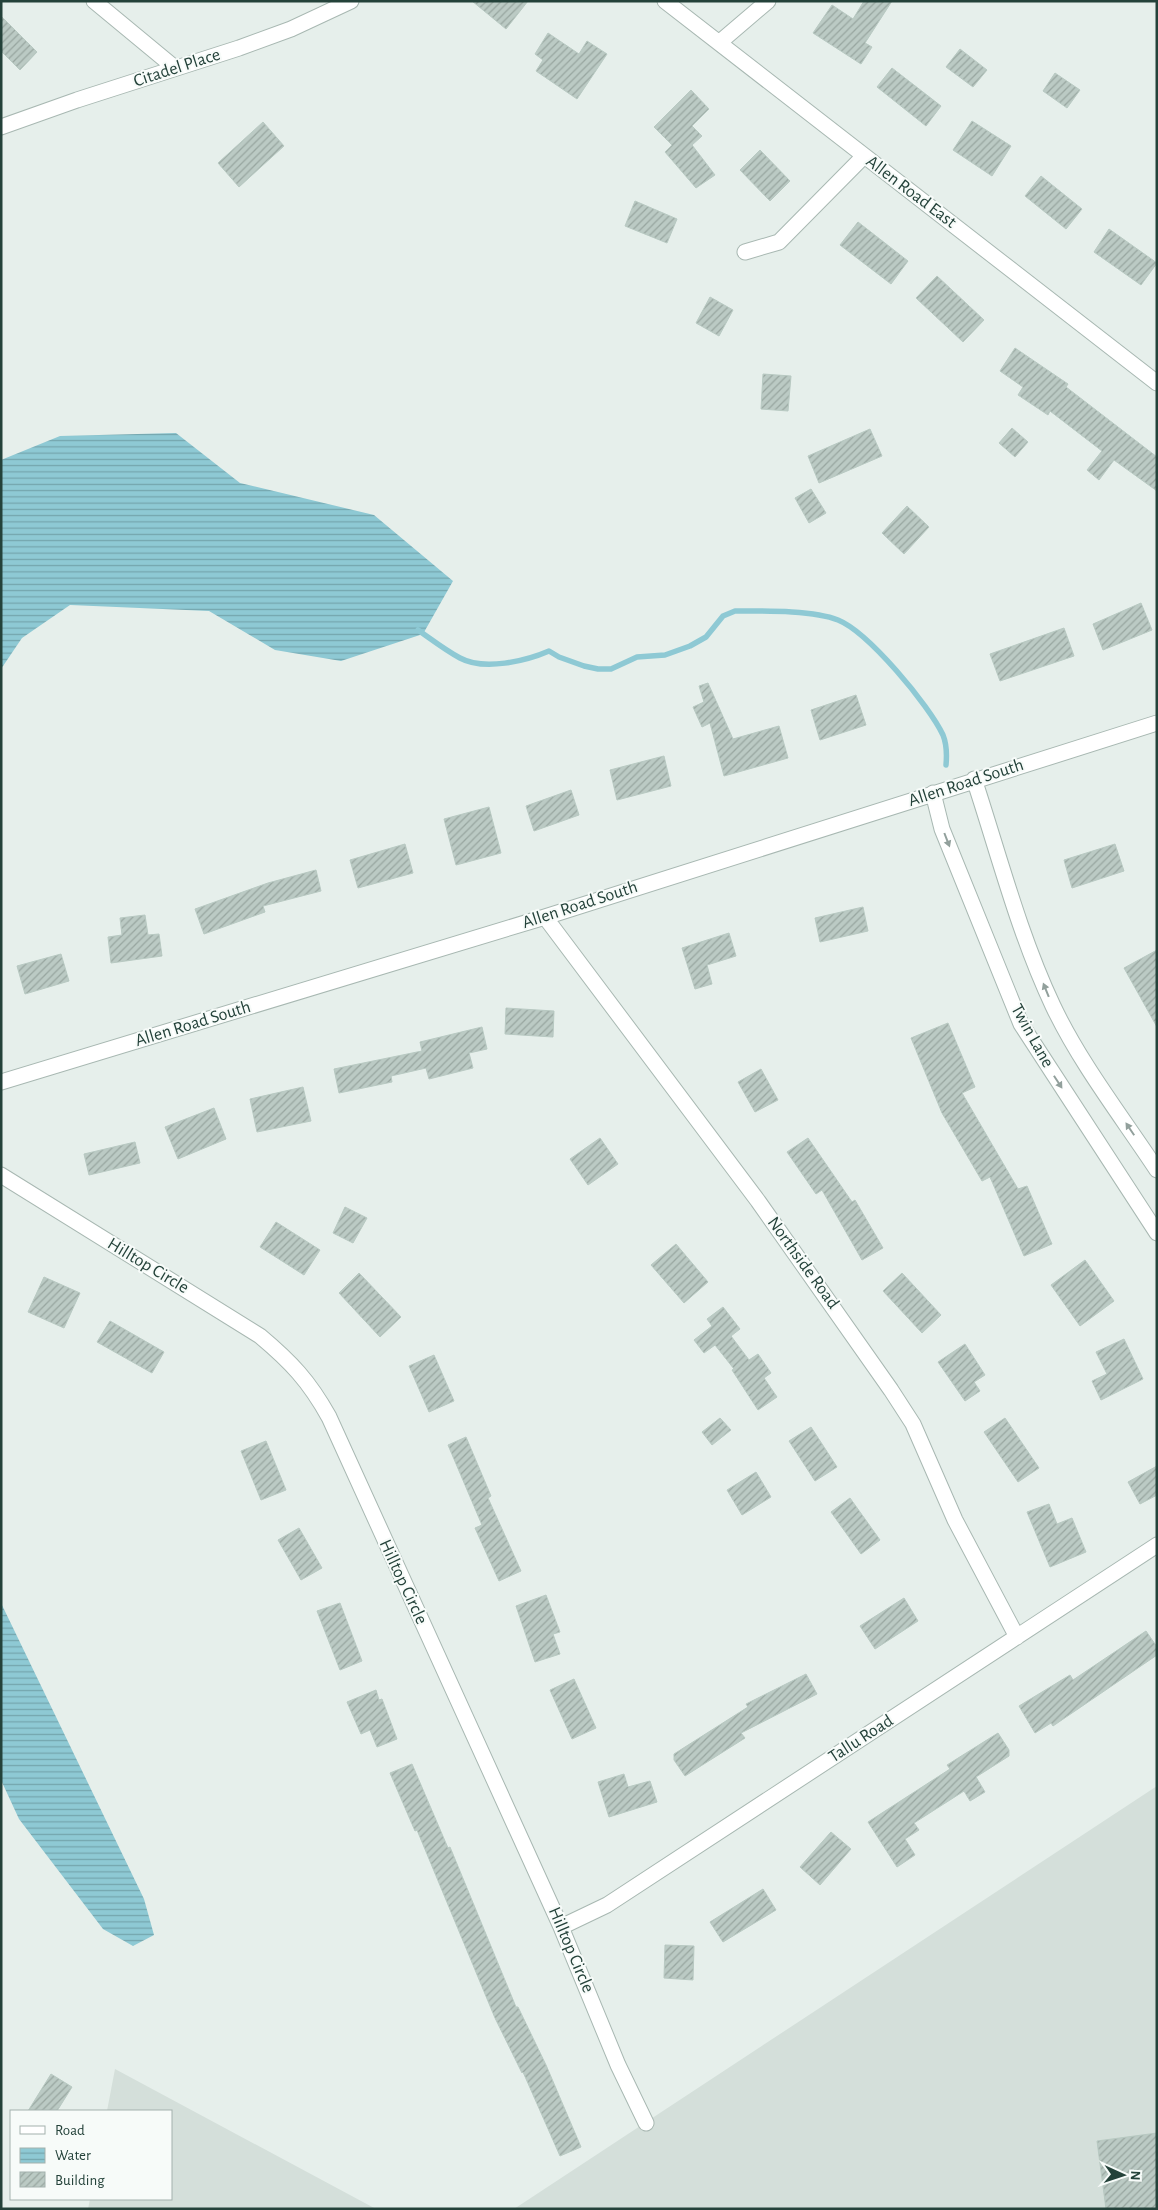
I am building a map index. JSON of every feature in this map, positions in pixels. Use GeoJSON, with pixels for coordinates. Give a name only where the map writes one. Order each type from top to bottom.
{"type":"FeatureCollection","features":[{"type":"Feature","properties":{"kind":"street"},"geometry":{"type":"LineString","coordinates":[[94,1],[175,68]]}},
{"type":"Feature","properties":{"kind":"street","name":"Citadel Place"},"geometry":{"type":"LineString","coordinates":[[1,127],[291,29],[351,1]]}},
{"type":"Feature","properties":{"kind":"street","name":"Allen Road East"},"geometry":{"type":"LineString","coordinates":[[665,1],[1157,383]]}},
{"type":"Feature","properties":{"kind":"street"},"geometry":{"type":"LineString","coordinates":[[720,42],[768,1]]}},
{"type":"Feature","properties":{"kind":"street"},"geometry":{"type":"LineString","coordinates":[[745,252],[779,242],[864,156]]}},
{"type":"Feature","properties":{"kind":"street","name":"Allen Road South"},"geometry":{"type":"LineString","coordinates":[[1,1082],[545,917],[933,794],[974,779],[1157,723]]}},
{"type":"Feature","properties":{"kind":"street","name":"Twin Lane"},"geometry":{"type":"LineString","coordinates":[[974,779],[1036,966],[1053,1007],[1095,1077],[1157,1170]]}},
{"type":"Feature","properties":{"kind":"street","name":"Twin Lane"},"geometry":{"type":"LineString","coordinates":[[933,794],[942,828],[1021,1024],[1157,1233]]}},
{"type":"Feature","properties":{"kind":"street","name":"Northside Road"},"geometry":{"type":"LineString","coordinates":[[545,917],[758,1201],[891,1390],[913,1424],[959,1528],[1017,1638]]}},
{"type":"Feature","properties":{"kind":"street","name":"Hilltop Circle"},"geometry":{"type":"LineString","coordinates":[[1,1175],[260,1336],[292,1363],[315,1392],[329,1417],[561,1927],[618,2065],[646,2123]]}},
{"type":"Feature","properties":{"kind":"street","name":"Tallu Road"},"geometry":{"type":"LineString","coordinates":[[561,1927],[607,1905],[1157,1545]]}},
{"type":"Feature","properties":{"kind":"shaded area"},"geometry":{"type":"Polygon","coordinates":[[[1157,1786],[1157,2209],[514,2209],[1157,1786]]]}},
{"type":"Feature","properties":{"kind":"shaded area"},"geometry":{"type":"Polygon","coordinates":[[[115,2069],[376,2209],[88,2209],[90,2200],[172,2200],[172,2110],[107,2110],[115,2069]]]}},
{"type":"Feature","properties":{"kind":"water"},"geometry":{"type":"Polygon","coordinates":[[[176,433],[240,483],[374,515],[453,581],[423,634],[341,661],[275,650],[209,611],[70,605],[22,638],[1,669],[1,460],[60,436],[176,433]]]}},
{"type":"Feature","properties":{"kind":"water"},"geometry":{"type":"Polygon","coordinates":[[[1,1603],[144,1899],[154,1935],[133,1946],[103,1929],[19,1819],[1,1780],[1,1603]]]}},
{"type":"Feature","properties":{"kind":"building"},"geometry":{"type":"Polygon","coordinates":[[[472,1],[528,1],[506,29],[472,1]]]}},
{"type":"Feature","properties":{"kind":"building"},"geometry":{"type":"Polygon","coordinates":[[[864,1],[892,1],[865,43],[872,47],[861,64],[813,33],[832,5],[853,19],[864,1]]]}},
{"type":"Feature","properties":{"kind":"building"},"geometry":{"type":"Polygon","coordinates":[[[1,16],[37,52],[20,70],[1,51],[1,16]]]}},
{"type":"Feature","properties":{"kind":"building"},"geometry":{"type":"Polygon","coordinates":[[[548,33],[579,54],[587,41],[607,54],[577,99],[536,71],[543,60],[535,54],[548,33]]]}},
{"type":"Feature","properties":{"kind":"building"},"geometry":{"type":"Polygon","coordinates":[[[960,49],[987,70],[973,87],[946,67],[960,49]]]}},
{"type":"Feature","properties":{"kind":"building"},"geometry":{"type":"Polygon","coordinates":[[[892,68],[941,106],[926,126],[877,87],[892,68]]]}},
{"type":"Feature","properties":{"kind":"building"},"geometry":{"type":"Polygon","coordinates":[[[1055,73],[1080,90],[1067,108],[1043,91],[1055,73]]]}},
{"type":"Feature","properties":{"kind":"building"},"geometry":{"type":"Polygon","coordinates":[[[691,90],[709,109],[692,126],[702,136],[692,145],[715,175],[696,188],[665,152],[672,145],[654,127],[691,90]]]}},
{"type":"Feature","properties":{"kind":"building"},"geometry":{"type":"Polygon","coordinates":[[[972,121],[1011,146],[992,176],[953,150],[972,121]]]}},
{"type":"Feature","properties":{"kind":"building"},"geometry":{"type":"Polygon","coordinates":[[[263,122],[284,146],[239,187],[218,163],[263,122]]]}},
{"type":"Feature","properties":{"kind":"building"},"geometry":{"type":"Polygon","coordinates":[[[760,150],[790,181],[770,201],[740,170],[760,150]]]}},
{"type":"Feature","properties":{"kind":"building"},"geometry":{"type":"Polygon","coordinates":[[[1041,176],[1082,209],[1066,229],[1025,196],[1041,176]]]}},
{"type":"Feature","properties":{"kind":"building"},"geometry":{"type":"Polygon","coordinates":[[[635,201],[677,219],[667,243],[625,226],[635,201]]]}},
{"type":"Feature","properties":{"kind":"building"},"geometry":{"type":"Polygon","coordinates":[[[858,222],[908,261],[891,284],[840,245],[858,222]]]}},
{"type":"Feature","properties":{"kind":"building"},"geometry":{"type":"Polygon","coordinates":[[[1109,229],[1157,263],[1141,285],[1094,252],[1109,229]]]}},
{"type":"Feature","properties":{"kind":"building"},"geometry":{"type":"Polygon","coordinates":[[[937,276],[984,320],[963,342],[916,298],[937,276]]]}},
{"type":"Feature","properties":{"kind":"building"},"geometry":{"type":"Polygon","coordinates":[[[710,297],[733,310],[719,336],[696,323],[710,297]]]}},
{"type":"Feature","properties":{"kind":"building"},"geometry":{"type":"Polygon","coordinates":[[[1015,348],[1068,384],[1066,387],[1157,457],[1157,491],[1114,460],[1099,480],[1087,470],[1102,451],[1050,411],[1048,415],[1018,395],[1023,387],[1000,371],[1015,348]]]}},
{"type":"Feature","properties":{"kind":"building"},"geometry":{"type":"Polygon","coordinates":[[[763,374],[791,376],[788,411],[761,409],[763,374]]]}},
{"type":"Feature","properties":{"kind":"building"},"geometry":{"type":"Polygon","coordinates":[[[1012,428],[1028,442],[1015,457],[999,443],[1012,428]]]}},
{"type":"Feature","properties":{"kind":"building"},"geometry":{"type":"Polygon","coordinates":[[[870,429],[882,456],[819,483],[808,456],[870,429]]]}},
{"type":"Feature","properties":{"kind":"building"},"geometry":{"type":"Polygon","coordinates":[[[811,489],[826,513],[809,523],[795,498],[811,489]]]}},
{"type":"Feature","properties":{"kind":"building"},"geometry":{"type":"Polygon","coordinates":[[[907,506],[929,527],[904,554],[882,533],[907,506]]]}},
{"type":"Feature","properties":{"kind":"building"},"geometry":{"type":"Polygon","coordinates":[[[1141,603],[1152,630],[1103,650],[1093,624],[1141,603]]]}},
{"type":"Feature","properties":{"kind":"building"},"geometry":{"type":"Polygon","coordinates":[[[1064,628],[1074,656],[1000,681],[990,654],[1064,628]]]}},
{"type":"Feature","properties":{"kind":"building"},"geometry":{"type":"Polygon","coordinates":[[[708,683],[733,739],[779,726],[788,758],[724,776],[710,723],[702,727],[693,707],[704,702],[699,686],[708,683]]]}},
{"type":"Feature","properties":{"kind":"building"},"geometry":{"type":"Polygon","coordinates":[[[856,695],[866,725],[820,740],[811,710],[856,695]]]}},
{"type":"Feature","properties":{"kind":"building"},"geometry":{"type":"Polygon","coordinates":[[[664,756],[671,786],[617,800],[610,770],[664,756]]]}},
{"type":"Feature","properties":{"kind":"building"},"geometry":{"type":"Polygon","coordinates":[[[571,790],[579,815],[534,831],[526,806],[571,790]]]}},
{"type":"Feature","properties":{"kind":"building"},"geometry":{"type":"Polygon","coordinates":[[[489,807],[501,853],[456,865],[444,819],[489,807]]]}},
{"type":"Feature","properties":{"kind":"building"},"geometry":{"type":"Polygon","coordinates":[[[405,844],[413,873],[358,888],[350,860],[405,844]]]}},
{"type":"Feature","properties":{"kind":"building"},"geometry":{"type":"Polygon","coordinates":[[[1115,844],[1124,871],[1072,888],[1064,860],[1115,844]]]}},
{"type":"Feature","properties":{"kind":"building"},"geometry":{"type":"Polygon","coordinates":[[[316,870],[321,891],[263,906],[265,912],[204,934],[195,909],[268,883],[316,870]]]}},
{"type":"Feature","properties":{"kind":"building"},"geometry":{"type":"Polygon","coordinates":[[[863,907],[868,931],[820,942],[815,918],[863,907]]]}},
{"type":"Feature","properties":{"kind":"building"},"geometry":{"type":"Polygon","coordinates":[[[145,915],[148,935],[159,934],[162,956],[111,963],[108,937],[122,935],[120,918],[145,915]]]}},
{"type":"Feature","properties":{"kind":"building"},"geometry":{"type":"Polygon","coordinates":[[[729,933],[736,956],[707,965],[712,984],[695,989],[682,948],[729,933]]]}},
{"type":"Feature","properties":{"kind":"building"},"geometry":{"type":"Polygon","coordinates":[[[1157,950],[1157,1027],[1124,968],[1157,950]]]}},
{"type":"Feature","properties":{"kind":"building"},"geometry":{"type":"Polygon","coordinates":[[[61,954],[69,981],[25,994],[17,966],[61,954]]]}},
{"type":"Feature","properties":{"kind":"building"},"geometry":{"type":"Polygon","coordinates":[[[506,1008],[554,1011],[553,1037],[505,1034],[506,1008]]]}},
{"type":"Feature","properties":{"kind":"building"},"geometry":{"type":"Polygon","coordinates":[[[948,1023],[975,1087],[962,1093],[1018,1189],[1027,1186],[1052,1244],[1024,1256],[990,1177],[982,1181],[942,1113],[911,1038],[948,1023]]]}},
{"type":"Feature","properties":{"kind":"building"},"geometry":{"type":"Polygon","coordinates":[[[482,1027],[487,1049],[469,1053],[473,1068],[429,1079],[426,1068],[391,1076],[392,1082],[339,1093],[334,1069],[422,1051],[420,1042],[482,1027]]]}},
{"type":"Feature","properties":{"kind":"building"},"geometry":{"type":"Polygon","coordinates":[[[761,1069],[778,1100],[755,1112],[738,1082],[761,1069]]]}},
{"type":"Feature","properties":{"kind":"building"},"geometry":{"type":"Polygon","coordinates":[[[303,1087],[311,1121],[257,1132],[250,1099],[303,1087]]]}},
{"type":"Feature","properties":{"kind":"building"},"geometry":{"type":"Polygon","coordinates":[[[214,1108],[226,1139],[178,1159],[165,1127],[214,1108]]]}},
{"type":"Feature","properties":{"kind":"building"},"geometry":{"type":"Polygon","coordinates":[[[600,1138],[618,1164],[588,1185],[570,1159],[600,1138]]]}},
{"type":"Feature","properties":{"kind":"building"},"geometry":{"type":"Polygon","coordinates":[[[808,1138],[852,1202],[855,1200],[883,1248],[862,1260],[822,1190],[816,1194],[787,1152],[808,1138]]]}},
{"type":"Feature","properties":{"kind":"building"},"geometry":{"type":"Polygon","coordinates":[[[135,1142],[140,1163],[89,1175],[84,1154],[135,1142]]]}},
{"type":"Feature","properties":{"kind":"building"},"geometry":{"type":"Polygon","coordinates":[[[345,1207],[367,1218],[353,1243],[333,1233],[345,1207]]]}},
{"type":"Feature","properties":{"kind":"building"},"geometry":{"type":"Polygon","coordinates":[[[276,1222],[320,1250],[304,1275],[260,1247],[276,1222]]]}},
{"type":"Feature","properties":{"kind":"building"},"geometry":{"type":"Polygon","coordinates":[[[676,1244],[708,1282],[684,1303],[651,1265],[676,1244]]]}},
{"type":"Feature","properties":{"kind":"building"},"geometry":{"type":"Polygon","coordinates":[[[1085,1260],[1114,1301],[1080,1326],[1051,1285],[1085,1260]]]}},
{"type":"Feature","properties":{"kind":"building"},"geometry":{"type":"Polygon","coordinates":[[[359,1273],[401,1317],[380,1337],[339,1293],[359,1273]]]}},
{"type":"Feature","properties":{"kind":"building"},"geometry":{"type":"Polygon","coordinates":[[[902,1273],[941,1315],[922,1333],[883,1291],[902,1273]]]}},
{"type":"Feature","properties":{"kind":"building"},"geometry":{"type":"Polygon","coordinates":[[[44,1277],[80,1293],[64,1328],[28,1312],[44,1277]]]}},
{"type":"Feature","properties":{"kind":"building"},"geometry":{"type":"Polygon","coordinates":[[[723,1307],[740,1329],[731,1336],[749,1360],[758,1354],[771,1373],[764,1378],[777,1397],[758,1410],[732,1370],[734,1369],[715,1345],[704,1353],[694,1340],[712,1326],[707,1319],[723,1307]]]}},
{"type":"Feature","properties":{"kind":"building"},"geometry":{"type":"Polygon","coordinates":[[[110,1321],[164,1352],[152,1373],[97,1342],[110,1321]]]}},
{"type":"Feature","properties":{"kind":"building"},"geometry":{"type":"Polygon","coordinates":[[[1124,1339],[1143,1379],[1101,1400],[1092,1381],[1107,1374],[1096,1352],[1124,1339]]]}},
{"type":"Feature","properties":{"kind":"building"},"geometry":{"type":"Polygon","coordinates":[[[965,1344],[985,1375],[974,1382],[980,1391],[965,1401],[938,1362],[965,1344]]]}},
{"type":"Feature","properties":{"kind":"building"},"geometry":{"type":"Polygon","coordinates":[[[434,1355],[454,1401],[429,1412],[409,1366],[434,1355]]]}},
{"type":"Feature","properties":{"kind":"building"},"geometry":{"type":"Polygon","coordinates":[[[720,1418],[731,1430],[712,1445],[702,1432],[720,1418]]]}},
{"type":"Feature","properties":{"kind":"building"},"geometry":{"type":"Polygon","coordinates":[[[1005,1418],[1039,1468],[1018,1482],[984,1432],[1005,1418]]]}},
{"type":"Feature","properties":{"kind":"building"},"geometry":{"type":"Polygon","coordinates":[[[811,1427],[837,1467],[815,1481],[789,1441],[811,1427]]]}},
{"type":"Feature","properties":{"kind":"building"},"geometry":{"type":"Polygon","coordinates":[[[466,1437],[491,1496],[488,1498],[521,1571],[499,1581],[475,1528],[482,1525],[448,1445],[466,1437]]]}},
{"type":"Feature","properties":{"kind":"building"},"geometry":{"type":"Polygon","coordinates":[[[266,1441],[286,1490],[261,1500],[241,1451],[266,1441]]]}},
{"type":"Feature","properties":{"kind":"building"},"geometry":{"type":"Polygon","coordinates":[[[1157,1466],[1157,1495],[1140,1504],[1128,1482],[1157,1466]]]}},
{"type":"Feature","properties":{"kind":"building"},"geometry":{"type":"Polygon","coordinates":[[[756,1472],[771,1497],[742,1515],[727,1490],[756,1472]]]}},
{"type":"Feature","properties":{"kind":"building"},"geometry":{"type":"Polygon","coordinates":[[[850,1498],[880,1540],[861,1554],[831,1512],[850,1498]]]}},
{"type":"Feature","properties":{"kind":"building"},"geometry":{"type":"Polygon","coordinates":[[[1049,1504],[1057,1524],[1072,1518],[1086,1552],[1050,1567],[1027,1512],[1049,1504]]]}},
{"type":"Feature","properties":{"kind":"building"},"geometry":{"type":"Polygon","coordinates":[[[299,1528],[322,1568],[301,1580],[278,1540],[299,1528]]]}},
{"type":"Feature","properties":{"kind":"building"},"geometry":{"type":"Polygon","coordinates":[[[546,1595],[560,1632],[553,1634],[560,1654],[535,1662],[516,1606],[546,1595]]]}},
{"type":"Feature","properties":{"kind":"building"},"geometry":{"type":"Polygon","coordinates":[[[904,1598],[918,1621],[875,1649],[860,1626],[904,1598]]]}},
{"type":"Feature","properties":{"kind":"building"},"geometry":{"type":"Polygon","coordinates":[[[340,1603],[362,1661],[340,1670],[317,1611],[340,1603]]]}},
{"type":"Feature","properties":{"kind":"building"},"geometry":{"type":"Polygon","coordinates":[[[1146,1631],[1157,1647],[1157,1655],[1053,1726],[1051,1723],[1035,1733],[1019,1706],[1070,1675],[1073,1680],[1146,1631]]]}},
{"type":"Feature","properties":{"kind":"building"},"geometry":{"type":"Polygon","coordinates":[[[806,1674],[817,1694],[741,1733],[745,1738],[685,1776],[674,1760],[674,1754],[748,1707],[746,1704],[806,1674]]]}},
{"type":"Feature","properties":{"kind":"building"},"geometry":{"type":"Polygon","coordinates":[[[574,1679],[596,1728],[572,1739],[550,1690],[574,1679]]]}},
{"type":"Feature","properties":{"kind":"building"},"geometry":{"type":"Polygon","coordinates":[[[376,1690],[379,1700],[382,1699],[397,1739],[377,1747],[370,1730],[361,1734],[347,1702],[376,1690]]]}},
{"type":"Feature","properties":{"kind":"building"},"geometry":{"type":"Polygon","coordinates":[[[998,1733],[1009,1750],[1009,1756],[976,1777],[985,1792],[970,1801],[964,1791],[914,1823],[919,1830],[905,1839],[915,1855],[897,1867],[868,1822],[950,1769],[947,1765],[998,1733]]]}},
{"type":"Feature","properties":{"kind":"building"},"geometry":{"type":"Polygon","coordinates":[[[412,1764],[448,1848],[450,1847],[516,2007],[518,2007],[546,2065],[581,2147],[560,2156],[523,2072],[495,2018],[417,1830],[415,1831],[390,1773],[412,1764]]]}},
{"type":"Feature","properties":{"kind":"building"},"geometry":{"type":"Polygon","coordinates":[[[624,1774],[628,1787],[650,1781],[657,1802],[609,1817],[598,1782],[624,1774]]]}},
{"type":"Feature","properties":{"kind":"building"},"geometry":{"type":"Polygon","coordinates":[[[831,1832],[851,1849],[820,1885],[800,1867],[831,1832]]]}},
{"type":"Feature","properties":{"kind":"building"},"geometry":{"type":"Polygon","coordinates":[[[763,1889],[776,1910],[723,1942],[710,1922],[763,1889]]]}},
{"type":"Feature","properties":{"kind":"building"},"geometry":{"type":"Polygon","coordinates":[[[665,1945],[694,1946],[693,1980],[664,1978],[665,1945]]]}},
{"type":"Feature","properties":{"kind":"building"},"geometry":{"type":"Polygon","coordinates":[[[51,2074],[72,2087],[58,2110],[29,2110],[51,2074]]]}},
{"type":"Feature","properties":{"kind":"building"},"geometry":{"type":"Polygon","coordinates":[[[1157,2133],[1157,2209],[1106,2209],[1097,2141],[1157,2133]]]}},
{"type":"Feature","properties":{"kind":"waterway"},"geometry":{"type":"LineString","coordinates":[[418,630],[449,652],[470,662],[481,664],[505,663],[549,651],[559,657],[584,666],[611,669],[637,657],[665,655],[690,646],[706,637],[723,616],[735,611],[787,612],[828,617],[851,627],[881,654],[912,689],[943,735],[946,765]]}}]}
